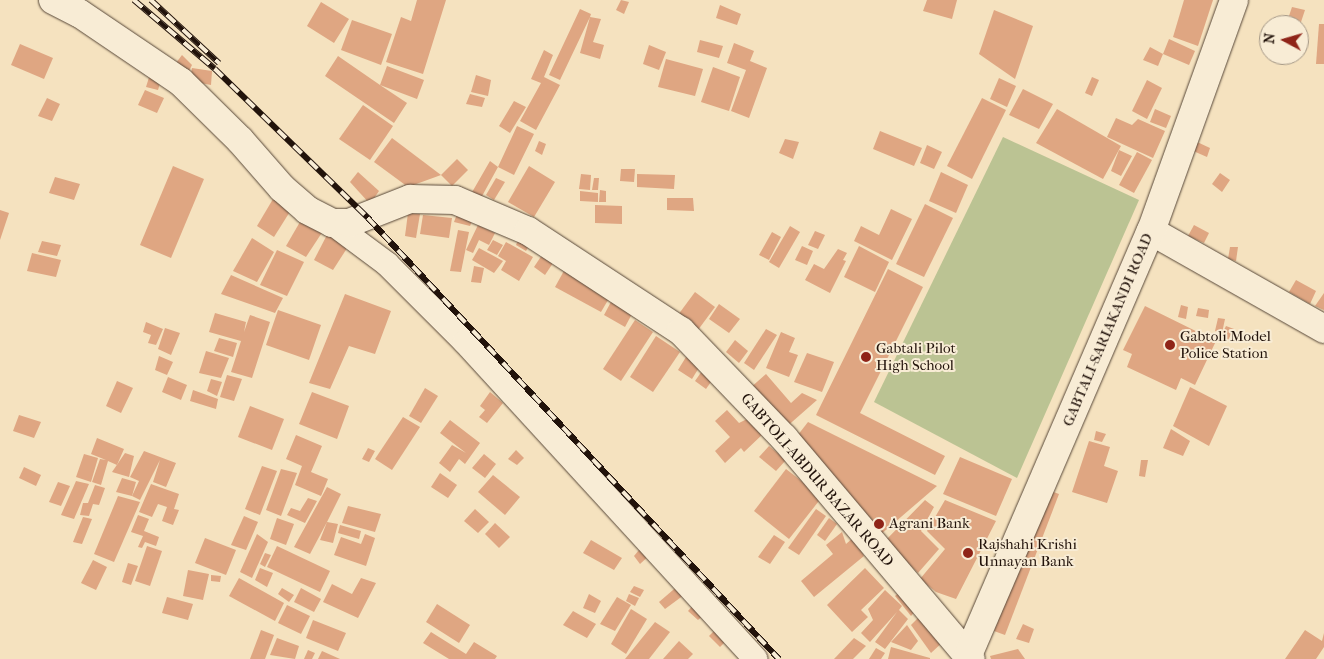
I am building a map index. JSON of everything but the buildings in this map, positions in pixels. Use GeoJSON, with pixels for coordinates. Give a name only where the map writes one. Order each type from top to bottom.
{"type":"FeatureCollection","features":[{"type":"Feature","properties":{"kind":"street"},"geometry":{"type":"LineString","coordinates":[[53,0],[79,13],[181,82],[240,140],[282,188],[307,210],[332,222],[387,264],[465,342],[755,659]]}},
{"type":"Feature","properties":{"kind":"street","name":"GABTALI-SARIAKANDI ROAD"},"geometry":{"type":"LineString","coordinates":[[970,657],[1151,231],[1234,0]]}},
{"type":"Feature","properties":{"kind":"street","name":"GABTOLI-ABDUR BAZAR ROAD"},"geometry":{"type":"LineString","coordinates":[[332,222],[368,218],[410,199],[455,200],[528,231],[681,331],[784,438],[970,657]]}},
{"type":"Feature","properties":{"kind":"street"},"geometry":{"type":"LineString","coordinates":[[1151,231],[1324,329]]}},
{"type":"Feature","properties":{"kind":"green space"},"geometry":{"type":"Polygon","coordinates":[[[1003,137],[1139,200],[1017,478],[874,402],[1003,137]]]}},
{"type":"Feature","properties":{"kind":"railway"},"geometry":{"type":"LineString","coordinates":[[134,0],[215,69],[368,218],[779,659]]}},
{"type":"Feature","properties":{"kind":"railway"},"geometry":{"type":"LineString","coordinates":[[151,0],[219,63]]}},
{"type":"Feature","properties":{"kind":"place","name":"Gabtoli Model Police Station"},"geometry":{"type":"Point","coordinates":[1170,345]}},
{"type":"Feature","properties":{"kind":"place","name":"Gabtali Pilot High School"},"geometry":{"type":"Point","coordinates":[866,357]}},
{"type":"Feature","properties":{"kind":"place","name":"Agrani Bank"},"geometry":{"type":"Point","coordinates":[879,524]}},
{"type":"Feature","properties":{"kind":"place","name":"Rajshahi Krishi Unnayan Bank"},"geometry":{"type":"Point","coordinates":[968,553]}}]}
